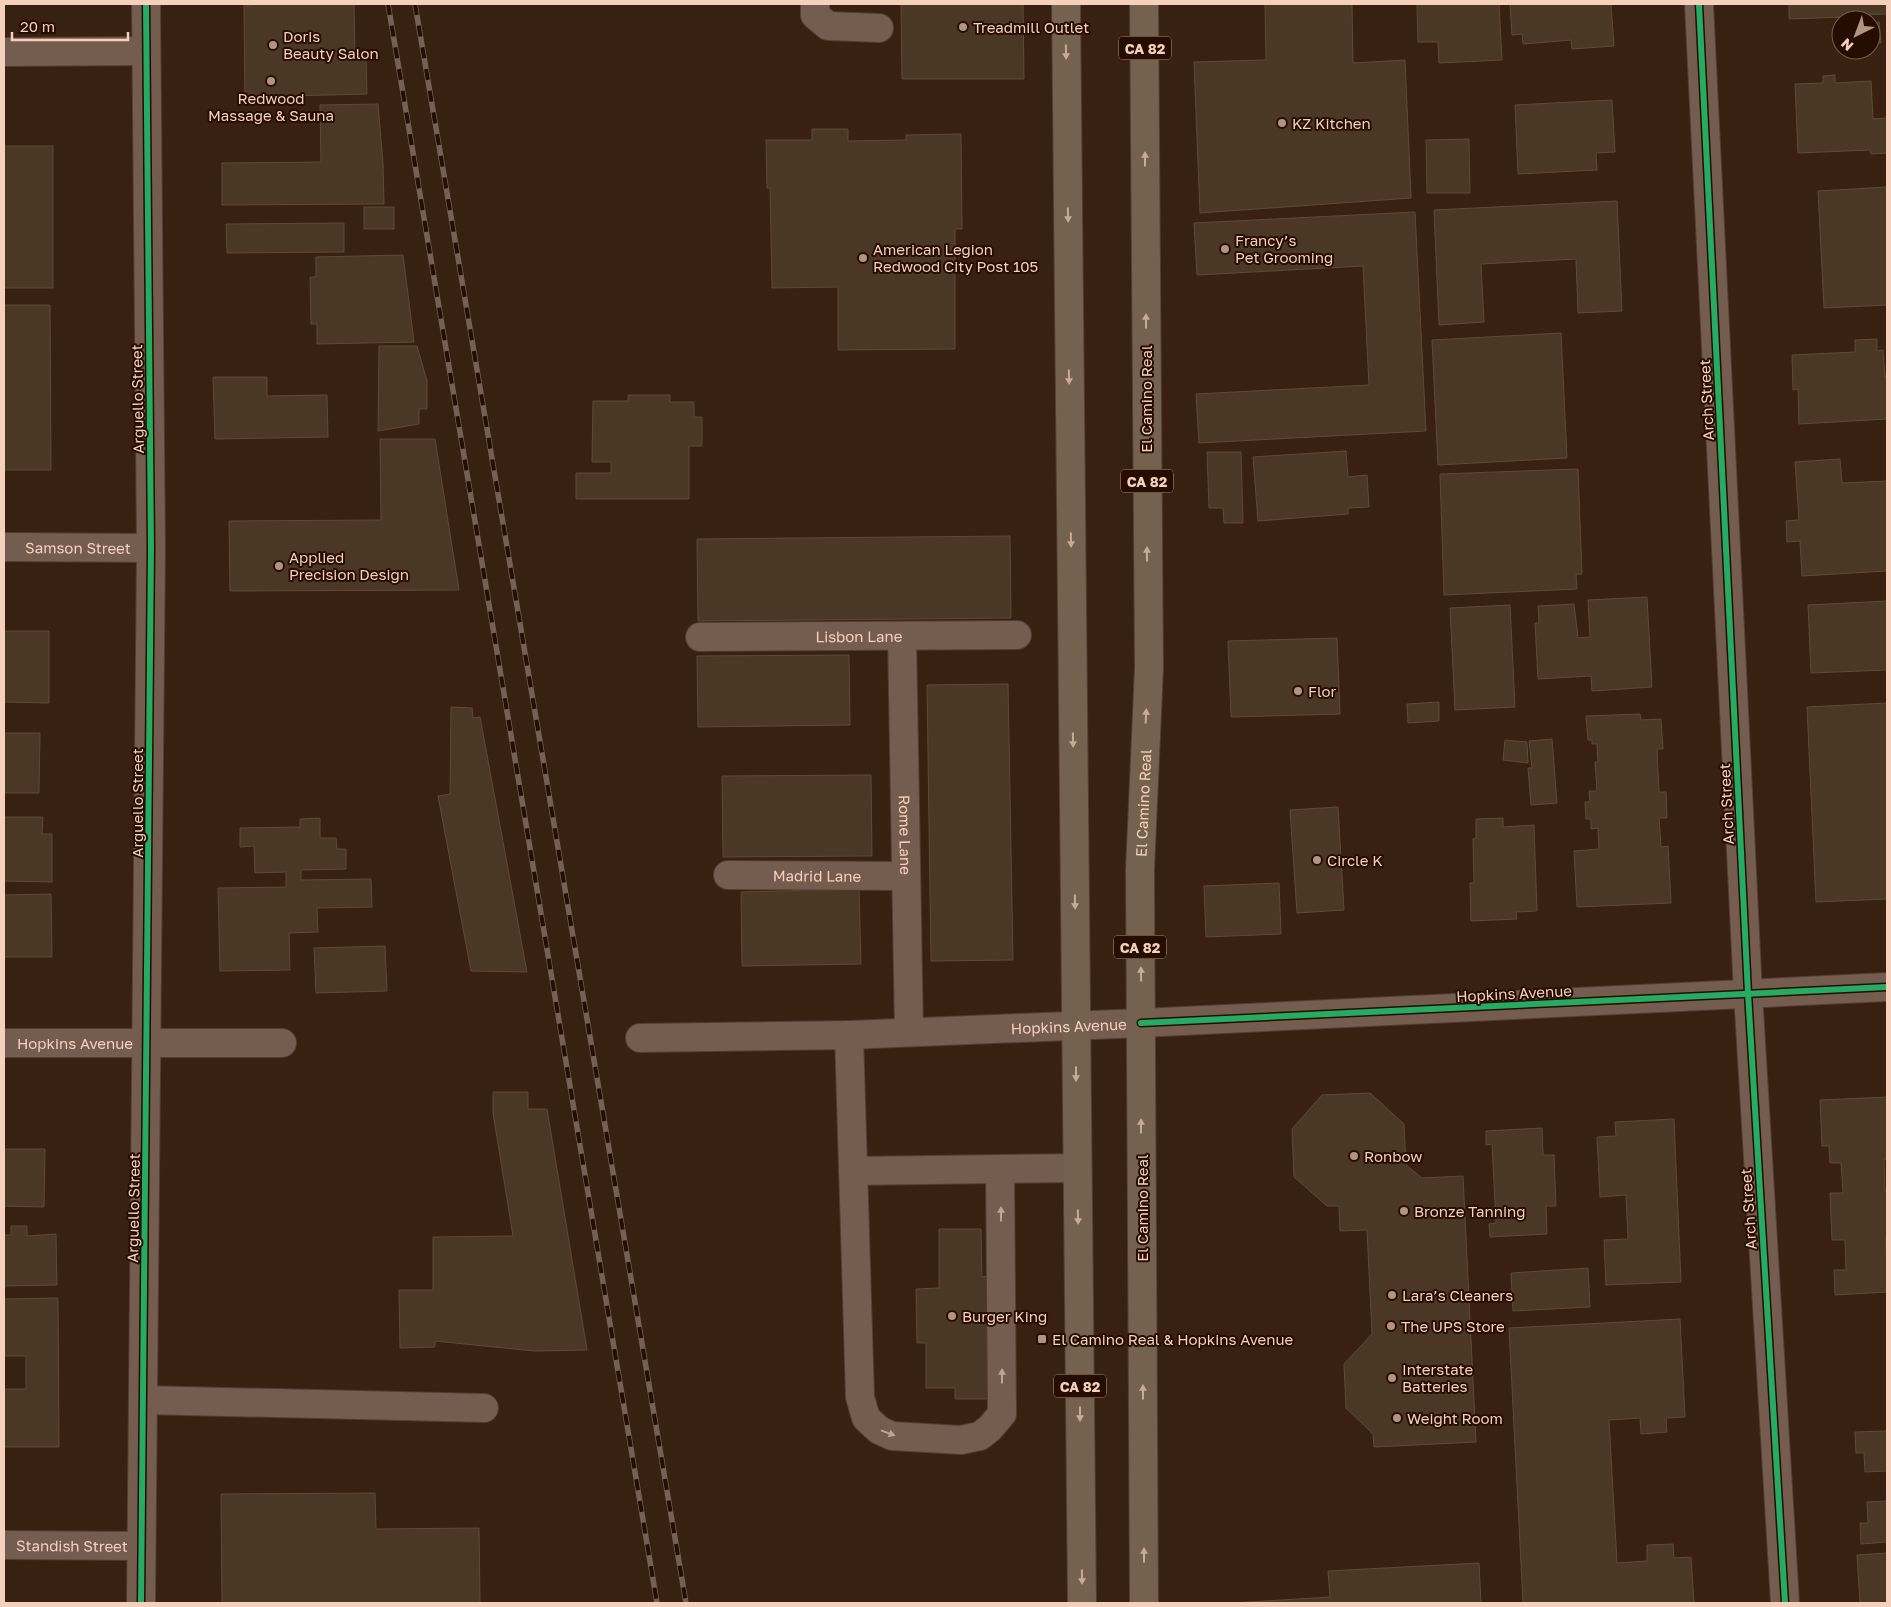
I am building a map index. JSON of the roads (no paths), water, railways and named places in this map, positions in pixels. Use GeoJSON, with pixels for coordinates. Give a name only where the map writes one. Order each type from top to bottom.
{"type":"FeatureCollection","features":[{"type":"Feature","properties":{"kind":"main road","name":"CA 82"},"geometry":{"type":"LineString","coordinates":[[1066,4],[1082,1603]]}},
{"type":"Feature","properties":{"kind":"main road","name":"El Camino Real"},"geometry":{"type":"LineString","coordinates":[[1144,4],[1148,668],[1140,870],[1144,1603]]}},
{"type":"Feature","properties":{"kind":"street","name":"Arguello Street"},"geometry":{"type":"LineString","coordinates":[[141,1603],[140,1546],[151,548],[146,4]]}},
{"type":"Feature","properties":{"kind":"street"},"geometry":{"type":"LineString","coordinates":[[815,4],[816,14],[828,26],[879,28]]}},
{"type":"Feature","properties":{"kind":"street","name":"Arch Street"},"geometry":{"type":"LineString","coordinates":[[1699,4],[1748,994],[1785,1603]]}},
{"type":"Feature","properties":{"kind":"street"},"geometry":{"type":"LineString","coordinates":[[4,52],[146,51]]}},
{"type":"Feature","properties":{"kind":"street","name":"Samson Street"},"geometry":{"type":"LineString","coordinates":[[4,546],[151,548]]}},
{"type":"Feature","properties":{"kind":"street","name":"Lisbon Lane"},"geometry":{"type":"LineString","coordinates":[[700,637],[1017,635]]}},
{"type":"Feature","properties":{"kind":"street","name":"Rome Lane"},"geometry":{"type":"LineString","coordinates":[[902,636],[909,1032]]}},
{"type":"Feature","properties":{"kind":"street","name":"Madrid Lane"},"geometry":{"type":"LineString","coordinates":[[728,875],[906,876]]}},
{"type":"Feature","properties":{"kind":"street","name":"Hopkins Avenue"},"geometry":{"type":"LineString","coordinates":[[640,1038],[849,1035],[1141,1023],[1887,987]]}},
{"type":"Feature","properties":{"kind":"street"},"geometry":{"type":"LineString","coordinates":[[849,1035],[860,1397],[866,1418],[878,1430],[892,1436],[961,1440],[980,1436],[1002,1414],[1000,1170]]}},
{"type":"Feature","properties":{"kind":"street","name":"Hopkins Avenue"},"geometry":{"type":"LineString","coordinates":[[4,1043],[282,1043]]}},
{"type":"Feature","properties":{"kind":"street"},"geometry":{"type":"LineString","coordinates":[[853,1171],[1077,1168]]}},
{"type":"Feature","properties":{"kind":"street"},"geometry":{"type":"LineString","coordinates":[[142,1400],[484,1408]]}},
{"type":"Feature","properties":{"kind":"street","name":"Standish Street"},"geometry":{"type":"LineString","coordinates":[[4,1545],[140,1546]]}},
{"type":"Feature","properties":{"kind":"railway"},"geometry":{"type":"LineString","coordinates":[[388,4],[657,1603]]}},
{"type":"Feature","properties":{"kind":"railway"},"geometry":{"type":"LineString","coordinates":[[415,4],[686,1603]]}},
{"type":"Feature","properties":{"kind":"place","name":"Treadmill Outlet"},"geometry":{"type":"Point","coordinates":[963,27]}},
{"type":"Feature","properties":{"kind":"place","name":"Doris Beauty Salon"},"geometry":{"type":"Point","coordinates":[273,45]}},
{"type":"Feature","properties":{"kind":"place","name":"Redwood Massage & Sauna"},"geometry":{"type":"Point","coordinates":[271,81]}},
{"type":"Feature","properties":{"kind":"place","name":"KZ Kitchen"},"geometry":{"type":"Point","coordinates":[1282,123]}},
{"type":"Feature","properties":{"kind":"place","name":"Francy’s Pet Grooming"},"geometry":{"type":"Point","coordinates":[1225,249]}},
{"type":"Feature","properties":{"kind":"place","name":"American Legion Redwood City Post 105"},"geometry":{"type":"Point","coordinates":[863,258]}},
{"type":"Feature","properties":{"kind":"place","name":"Applied Precision Design"},"geometry":{"type":"Point","coordinates":[279,566]}},
{"type":"Feature","properties":{"kind":"place","name":"Flor"},"geometry":{"type":"Point","coordinates":[1298,691]}},
{"type":"Feature","properties":{"kind":"place","name":"Circle K"},"geometry":{"type":"Point","coordinates":[1317,860]}},
{"type":"Feature","properties":{"kind":"place","name":"Ronbow"},"geometry":{"type":"Point","coordinates":[1354,1156]}},
{"type":"Feature","properties":{"kind":"place","name":"Bronze Tanning"},"geometry":{"type":"Point","coordinates":[1404,1211]}},
{"type":"Feature","properties":{"kind":"place","name":"Lara’s Cleaners"},"geometry":{"type":"Point","coordinates":[1392,1295]}},
{"type":"Feature","properties":{"kind":"place","name":"Burger King"},"geometry":{"type":"Point","coordinates":[952,1316]}},
{"type":"Feature","properties":{"kind":"place","name":"The UPS Store"},"geometry":{"type":"Point","coordinates":[1391,1326]}},
{"type":"Feature","properties":{"kind":"place","name":"El Camino Real & Hopkins Avenue"},"geometry":{"type":"Point","coordinates":[1042,1339]}},
{"type":"Feature","properties":{"kind":"place","name":"Interstate Batteries"},"geometry":{"type":"Point","coordinates":[1392,1378]}},
{"type":"Feature","properties":{"kind":"place","name":"Weight Room"},"geometry":{"type":"Point","coordinates":[1397,1418]}}]}
